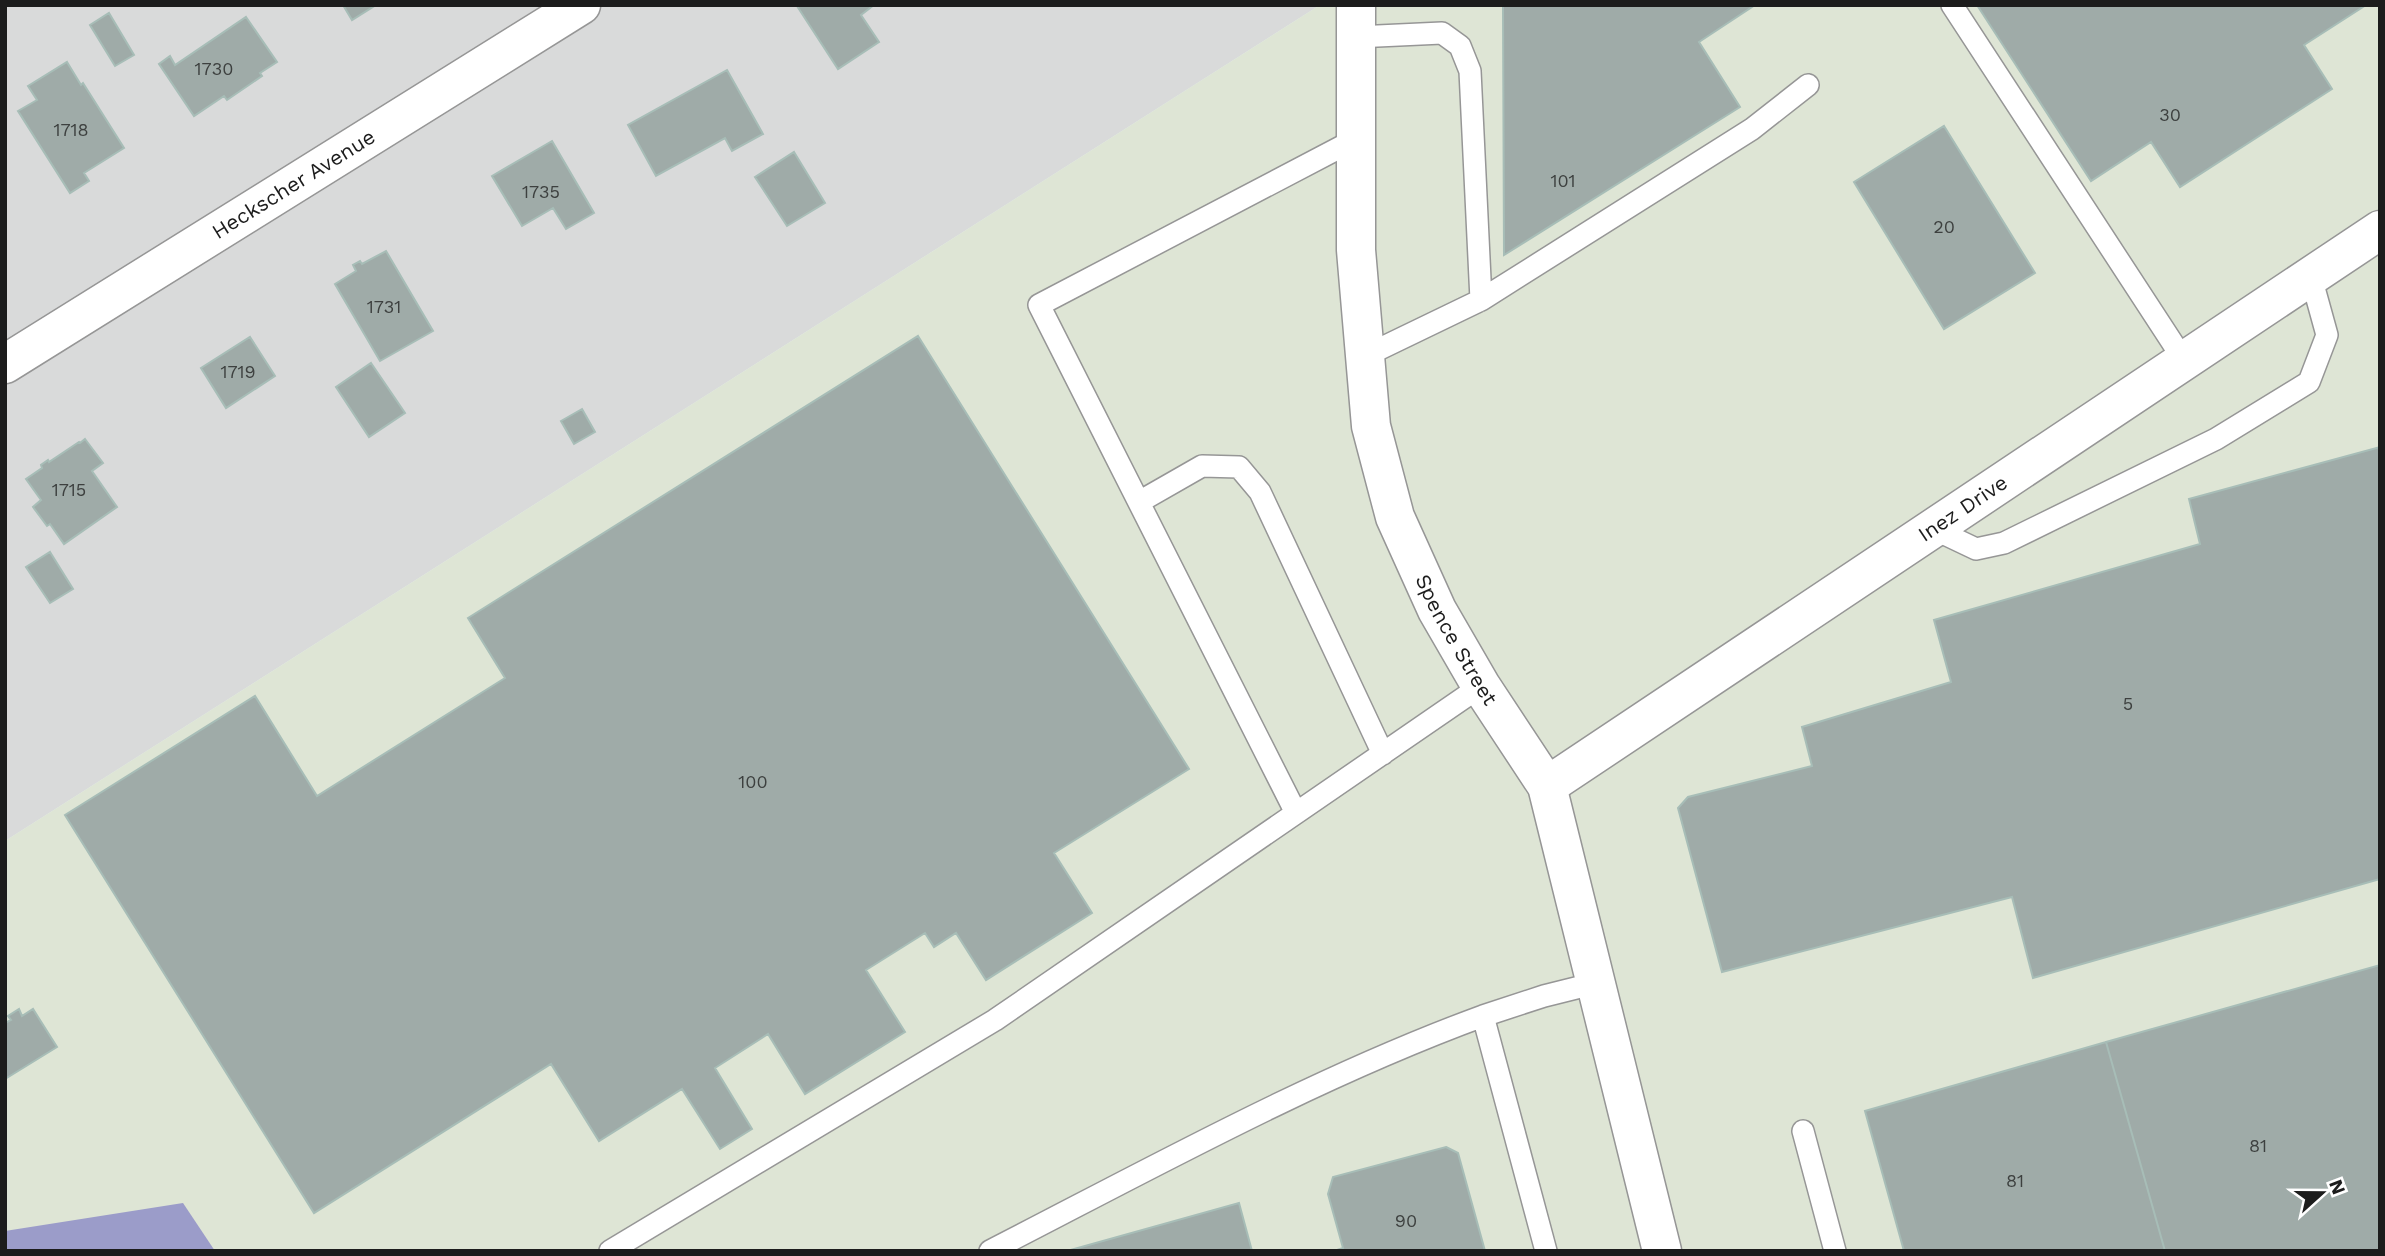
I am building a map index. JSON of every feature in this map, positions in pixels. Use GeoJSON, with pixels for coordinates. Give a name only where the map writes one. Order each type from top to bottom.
{"type":"FeatureCollection","features":[{"type":"Feature","properties":{"kind":"street","name":"Heckscher Avenue"},"geometry":{"type":"LineString","coordinates":[[5,364],[581,5]]}},
{"type":"Feature","properties":{"kind":"street","name":"Spence Street"},"geometry":{"type":"LineString","coordinates":[[1356,21],[1356,250],[1371,426],[1395,517],[1437,610],[1482,686],[1547,786],[1662,1251]]}},
{"type":"Feature","properties":{"kind":"street","name":"Inez Drive"},"geometry":{"type":"LineString","coordinates":[[1547,786],[2380,230]]}},
{"type":"Feature","properties":{"kind":"lane"},"geometry":{"type":"LineString","coordinates":[[1952,5],[2185,362]]}},
{"type":"Feature","properties":{"kind":"lane"},"geometry":{"type":"LineString","coordinates":[[1356,21],[1442,33],[1460,47],[1470,71],[1481,300]]}},
{"type":"Feature","properties":{"kind":"lane"},"geometry":{"type":"LineString","coordinates":[[1365,356],[1481,300],[1752,129],[1808,85]]}},
{"type":"Feature","properties":{"kind":"lane"},"geometry":{"type":"LineString","coordinates":[[1296,813],[1039,305],[1356,139]]}},
{"type":"Feature","properties":{"kind":"lane"},"geometry":{"type":"LineString","coordinates":[[1934,529],[1976,550],[2004,543],[2216,439],[2309,382],[2327,335],[2311,277]]}},
{"type":"Feature","properties":{"kind":"lane"},"geometry":{"type":"LineString","coordinates":[[1139,502],[1202,466],[1239,467],[1260,492],[1382,754]]}},
{"type":"Feature","properties":{"kind":"lane"},"geometry":{"type":"LineString","coordinates":[[610,1251],[995,1020],[1482,686]]}},
{"type":"Feature","properties":{"kind":"lane"},"geometry":{"type":"LineString","coordinates":[[990,1251],[1306,1091],[1416,1041],[1544,996],[1596,983]]}},
{"type":"Feature","properties":{"kind":"lane"},"geometry":{"type":"LineString","coordinates":[[1483,1016],[1546,1251]]}},
{"type":"Feature","properties":{"kind":"lane"},"geometry":{"type":"LineString","coordinates":[[1803,1131],[1835,1251]]}},
{"type":"Feature","properties":{"kind":"shaded area"},"geometry":{"type":"Polygon","coordinates":[[[5,5],[1320,5],[5,841],[5,5]]]}},
{"type":"Feature","properties":{"kind":"shaded area"},"geometry":{"type":"Polygon","coordinates":[[[1320,5],[2380,5],[2380,1251],[5,1251],[5,841],[1320,5]]]}},
{"type":"Feature","properties":{"kind":"shaded area"},"geometry":{"type":"Polygon","coordinates":[[[183,1203],[215,1251],[5,1251],[5,1231],[183,1203]]]}},
{"type":"Feature","properties":{"kind":"building"},"geometry":{"type":"Polygon","coordinates":[[[343,5],[376,5],[352,20],[343,5]]]}},
{"type":"Feature","properties":{"kind":"building"},"geometry":{"type":"Polygon","coordinates":[[[874,5],[861,15],[879,42],[838,69],[797,6],[874,5]]]}},
{"type":"Feature","properties":{"kind":"building"},"geometry":{"type":"Polygon","coordinates":[[[1503,5],[1755,5],[1699,42],[1740,107],[1504,255],[1503,5]]]}},
{"type":"Feature","properties":{"kind":"building"},"geometry":{"type":"Polygon","coordinates":[[[1977,5],[2366,5],[2304,45],[2332,89],[2180,187],[2151,142],[2091,181],[1977,5]]]}},
{"type":"Feature","properties":{"kind":"building"},"geometry":{"type":"Polygon","coordinates":[[[109,13],[134,55],[115,66],[90,25],[109,13]]]}},
{"type":"Feature","properties":{"kind":"building"},"geometry":{"type":"Polygon","coordinates":[[[246,17],[277,62],[227,100],[224,96],[194,116],[159,64],[170,56],[175,65],[246,17]]]}},
{"type":"Feature","properties":{"kind":"building"},"geometry":{"type":"Polygon","coordinates":[[[67,62],[124,148],[84,173],[89,181],[70,193],[18,111],[37,100],[28,86],[67,62]]]}},
{"type":"Feature","properties":{"kind":"building"},"geometry":{"type":"Polygon","coordinates":[[[727,70],[763,134],[732,151],[725,138],[656,176],[628,125],[727,70]]]}},
{"type":"Feature","properties":{"kind":"building"},"geometry":{"type":"Polygon","coordinates":[[[1944,126],[2035,273],[1944,329],[1854,182],[1944,126]]]}},
{"type":"Feature","properties":{"kind":"building"},"geometry":{"type":"Polygon","coordinates":[[[552,141],[594,213],[566,229],[553,208],[522,226],[492,176],[552,141]]]}},
{"type":"Feature","properties":{"kind":"building"},"geometry":{"type":"Polygon","coordinates":[[[794,152],[825,203],[787,226],[755,177],[794,152]]]}},
{"type":"Feature","properties":{"kind":"building"},"geometry":{"type":"Polygon","coordinates":[[[386,251],[433,331],[380,361],[335,284],[356,271],[353,265],[360,261],[362,264],[386,251]]]}},
{"type":"Feature","properties":{"kind":"building"},"geometry":{"type":"Polygon","coordinates":[[[918,336],[1189,769],[1054,853],[1092,913],[986,980],[956,933],[934,947],[925,933],[866,970],[905,1032],[805,1094],[768,1034],[715,1068],[752,1129],[720,1149],[682,1089],[599,1141],[551,1064],[314,1213],[65,815],[255,696],[317,796],[505,678],[468,618],[918,336]]]}},
{"type":"Feature","properties":{"kind":"building"},"geometry":{"type":"Polygon","coordinates":[[[250,337],[275,376],[226,408],[201,368],[250,337]]]}},
{"type":"Feature","properties":{"kind":"building"},"geometry":{"type":"Polygon","coordinates":[[[371,363],[405,413],[369,437],[336,387],[371,363]]]}},
{"type":"Feature","properties":{"kind":"building"},"geometry":{"type":"Polygon","coordinates":[[[582,409],[595,432],[574,444],[561,421],[582,409]]]}},
{"type":"Feature","properties":{"kind":"building"},"geometry":{"type":"Polygon","coordinates":[[[85,439],[103,463],[92,471],[117,507],[64,544],[50,524],[47,526],[33,507],[41,500],[26,479],[42,468],[41,465],[48,460],[49,462],[85,439]]]}},
{"type":"Feature","properties":{"kind":"building"},"geometry":{"type":"Polygon","coordinates":[[[2380,447],[2380,879],[2033,978],[2012,897],[1722,972],[1678,808],[1688,797],[1812,766],[1802,727],[1951,682],[1934,620],[2200,544],[2189,499],[2380,447]]]}},
{"type":"Feature","properties":{"kind":"building"},"geometry":{"type":"Polygon","coordinates":[[[50,552],[73,589],[50,603],[26,567],[50,552]]]}},
{"type":"Feature","properties":{"kind":"building"},"geometry":{"type":"Polygon","coordinates":[[[2380,965],[2380,1251],[2165,1251],[2106,1042],[2380,965]]]}},
{"type":"Feature","properties":{"kind":"building"},"geometry":{"type":"Polygon","coordinates":[[[19,1009],[22,1016],[33,1009],[57,1047],[5,1079],[5,1023],[11,1020],[8,1016],[19,1009]]]}},
{"type":"Feature","properties":{"kind":"building"},"geometry":{"type":"Polygon","coordinates":[[[2106,1042],[2165,1251],[1904,1251],[1865,1111],[2106,1042]]]}},
{"type":"Feature","properties":{"kind":"building"},"geometry":{"type":"Polygon","coordinates":[[[1446,1147],[1458,1153],[1485,1251],[1334,1251],[1343,1248],[1328,1194],[1333,1177],[1446,1147]]]}},
{"type":"Feature","properties":{"kind":"building"},"geometry":{"type":"Polygon","coordinates":[[[1239,1203],[1252,1251],[1067,1251],[1239,1203]]]}}]}
